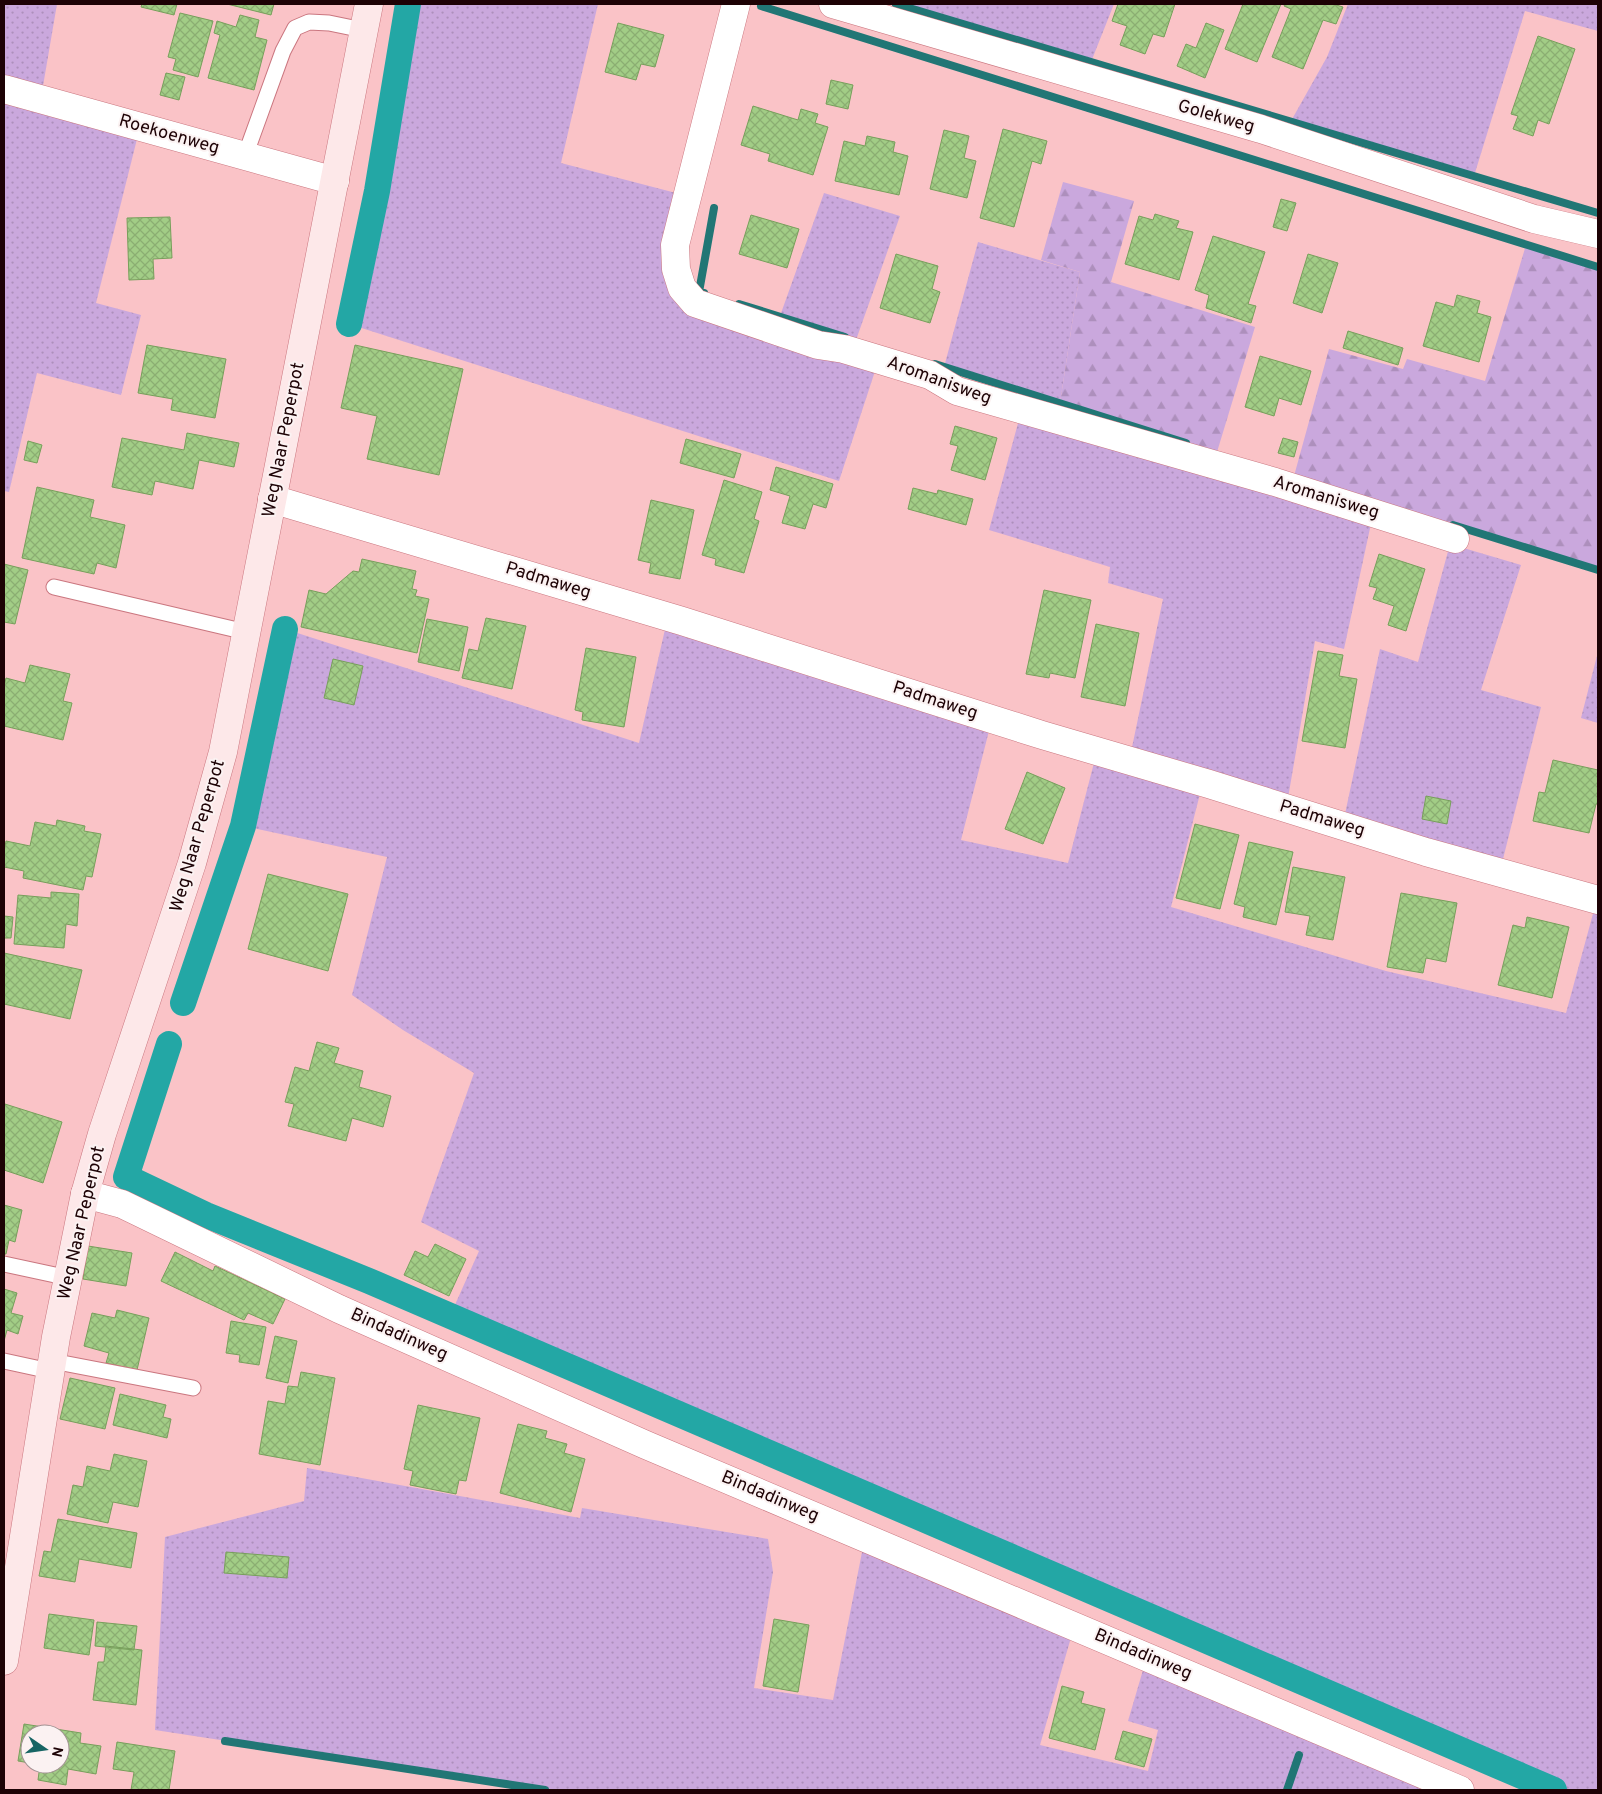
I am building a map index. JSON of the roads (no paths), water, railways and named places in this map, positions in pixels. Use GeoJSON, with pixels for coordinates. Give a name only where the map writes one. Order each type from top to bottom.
{"type":"FeatureCollection","features":[{"type":"Feature","properties":{"kind":"street","name":"Weg Naar Peperpot"},"geometry":{"type":"LineString","coordinates":[[4,1661],[10,1583],[85,1194],[102,1134],[192,863],[223,752],[368,4]]}},
{"type":"Feature","properties":{"kind":"street","name":"Aromanisweg"},"geometry":{"type":"LineString","coordinates":[[736,4],[675,245],[676,270],[682,288],[696,303],[818,345],[844,349],[930,375],[957,391],[1275,482],[1455,538]]}},
{"type":"Feature","properties":{"kind":"street","name":"Golekweg"},"geometry":{"type":"LineString","coordinates":[[833,4],[1261,130],[1534,219],[1598,234]]}},
{"type":"Feature","properties":{"kind":"street","name":"Roekoenweg"},"geometry":{"type":"LineString","coordinates":[[4,89],[335,181]]}},
{"type":"Feature","properties":{"kind":"street","name":"Padmaweg"},"geometry":{"type":"LineString","coordinates":[[272,499],[682,621],[1042,735],[1209,784],[1426,852],[1598,900]]}},
{"type":"Feature","properties":{"kind":"street","name":"Bindadinweg"},"geometry":{"type":"LineString","coordinates":[[85,1194],[122,1204],[339,1309],[646,1444],[1460,1790]]}},
{"type":"Feature","properties":{"kind":"lane"},"geometry":{"type":"LineString","coordinates":[[246,156],[283,51],[295,28],[309,22],[328,23],[363,30]]}},
{"type":"Feature","properties":{"kind":"lane"},"geometry":{"type":"LineString","coordinates":[[54,587],[246,632]]}},
{"type":"Feature","properties":{"kind":"lane"},"geometry":{"type":"LineString","coordinates":[[4,1264],[68,1278]]}},
{"type":"Feature","properties":{"kind":"lane"},"geometry":{"type":"LineString","coordinates":[[4,1361],[51,1366],[193,1388]]}},
{"type":"Feature","properties":{"kind":"waterway"},"geometry":{"type":"LineString","coordinates":[[349,324],[377,191],[408,4]]}},
{"type":"Feature","properties":{"kind":"waterway"},"geometry":{"type":"LineString","coordinates":[[896,4],[1598,213]]}},
{"type":"Feature","properties":{"kind":"waterway"},"geometry":{"type":"LineString","coordinates":[[761,6],[1598,267]]}},
{"type":"Feature","properties":{"kind":"waterway"},"geometry":{"type":"LineString","coordinates":[[704,293],[699,292],[714,208]]}},
{"type":"Feature","properties":{"kind":"waterway"},"geometry":{"type":"LineString","coordinates":[[739,304],[845,337]]}},
{"type":"Feature","properties":{"kind":"waterway"},"geometry":{"type":"LineString","coordinates":[[935,364],[1186,443]]}},
{"type":"Feature","properties":{"kind":"waterway"},"geometry":{"type":"LineString","coordinates":[[1453,525],[1598,570]]}},
{"type":"Feature","properties":{"kind":"waterway"},"geometry":{"type":"LineString","coordinates":[[183,1003],[243,826],[285,629]]}},
{"type":"Feature","properties":{"kind":"waterway"},"geometry":{"type":"LineString","coordinates":[[169,1044],[126,1177],[206,1215],[369,1281],[1554,1790]]}},
{"type":"Feature","properties":{"kind":"waterway"},"geometry":{"type":"LineString","coordinates":[[225,1741],[545,1790]]}},
{"type":"Feature","properties":{"kind":"waterway"},"geometry":{"type":"LineString","coordinates":[[1287,1790],[1299,1755]]}}]}
